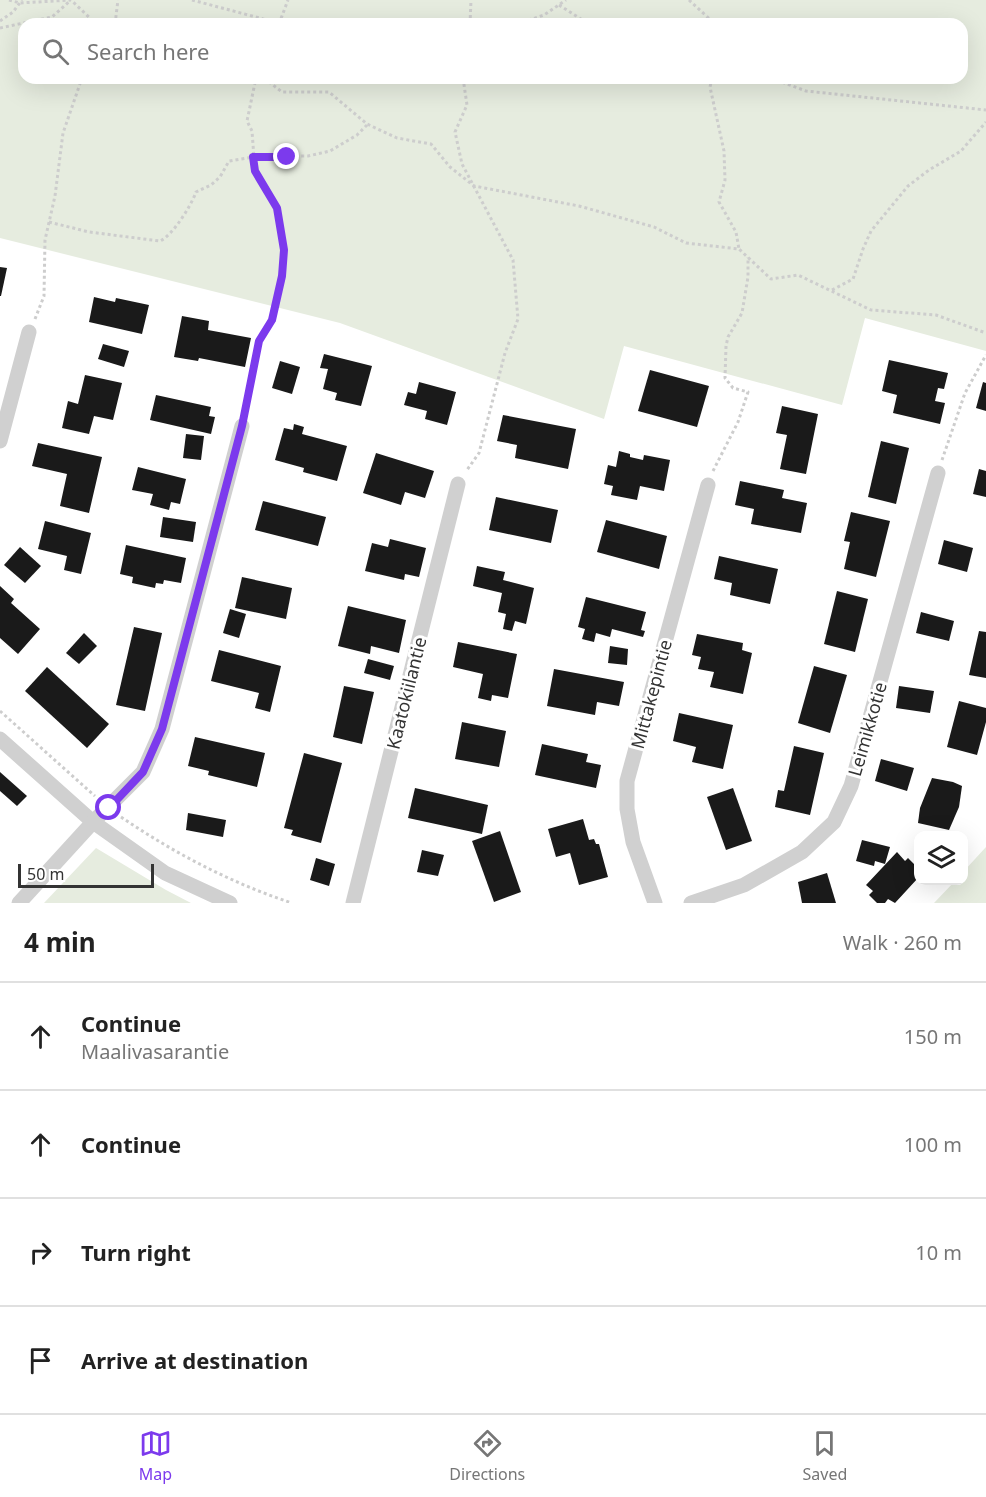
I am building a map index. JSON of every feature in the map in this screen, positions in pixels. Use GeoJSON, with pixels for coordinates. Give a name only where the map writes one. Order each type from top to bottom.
{"type":"FeatureCollection","features":[{"type":"Feature","properties":{"kind":"street"},"geometry":{"type":"LineString","coordinates":[[0,441],[29,332]]}},
{"type":"Feature","properties":{"kind":"street"},"geometry":{"type":"LineString","coordinates":[[19,903],[93,822],[143,772],[162,729],[242,426]]}},
{"type":"Feature","properties":{"kind":"street","name":"Leimikkotie"},"geometry":{"type":"LineString","coordinates":[[691,903],[744,885],[802,852],[834,822],[851,786],[938,473]]}},
{"type":"Feature","properties":{"kind":"street","name":"Kaatokiilantie"},"geometry":{"type":"LineString","coordinates":[[353,903],[458,484]]}},
{"type":"Feature","properties":{"kind":"street","name":"Mittakepintie"},"geometry":{"type":"LineString","coordinates":[[655,903],[633,842],[627,809],[627,781],[708,485]]}},
{"type":"Feature","properties":{"kind":"street"},"geometry":{"type":"LineString","coordinates":[[0,739],[93,822],[165,873],[230,903]]}},
{"type":"Feature","properties":{"kind":"path"},"geometry":{"type":"LineString","coordinates":[[9,0],[21,2],[71,0],[90,18]]}},
{"type":"Feature","properties":{"kind":"path"},"geometry":{"type":"LineString","coordinates":[[47,18],[52,17],[71,0]]}},
{"type":"Feature","properties":{"kind":"path"},"geometry":{"type":"LineString","coordinates":[[115,18],[118,0]]}},
{"type":"Feature","properties":{"kind":"path"},"geometry":{"type":"LineString","coordinates":[[192,0],[258,18]]}},
{"type":"Feature","properties":{"kind":"path"},"geometry":{"type":"LineString","coordinates":[[282,18],[288,0]]}},
{"type":"Feature","properties":{"kind":"path"},"geometry":{"type":"LineString","coordinates":[[470,18],[471,0]]}},
{"type":"Feature","properties":{"kind":"path"},"geometry":{"type":"LineString","coordinates":[[535,18],[544,15],[566,0]]}},
{"type":"Feature","properties":{"kind":"path"},"geometry":{"type":"LineString","coordinates":[[689,0],[708,18]]}},
{"type":"Feature","properties":{"kind":"path"},"geometry":{"type":"LineString","coordinates":[[0,21],[13,12],[21,2]]}},
{"type":"Feature","properties":{"kind":"path"},"geometry":{"type":"LineString","coordinates":[[559,5],[579,18]]}},
{"type":"Feature","properties":{"kind":"path"},"geometry":{"type":"LineString","coordinates":[[0,28],[18,24]]}},
{"type":"Feature","properties":{"kind":"path"},"geometry":{"type":"LineString","coordinates":[[29,332],[44,296],[45,240],[55,196],[63,133],[80,84]]}},
{"type":"Feature","properties":{"kind":"path"},"geometry":{"type":"LineString","coordinates":[[242,426],[259,341],[272,320],[282,276],[284,250],[277,208],[255,171],[252,131],[247,121],[255,84]]}},
{"type":"Feature","properties":{"kind":"path"},"geometry":{"type":"LineString","coordinates":[[272,84],[282,92],[329,92],[367,124],[397,138],[431,144],[450,166],[474,186],[579,206],[654,227],[686,243],[740,249],[771,279],[798,275],[871,310],[936,315],[986,333]]}},
{"type":"Feature","properties":{"kind":"path"},"geometry":{"type":"LineString","coordinates":[[458,484],[479,453],[505,353],[518,319],[513,260],[462,164],[455,132],[467,105],[464,84]]}},
{"type":"Feature","properties":{"kind":"path"},"geometry":{"type":"LineString","coordinates":[[711,84],[724,151],[725,180],[719,202],[736,232],[740,249]]}},
{"type":"Feature","properties":{"kind":"path"},"geometry":{"type":"LineString","coordinates":[[788,84],[806,90],[986,110]]}},
{"type":"Feature","properties":{"kind":"path"},"geometry":{"type":"LineString","coordinates":[[831,291],[854,279],[862,249],[871,231],[908,186],[961,151],[986,123]]}},
{"type":"Feature","properties":{"kind":"path"},"geometry":{"type":"LineString","coordinates":[[49,222],[89,232],[160,241],[169,237],[192,203],[196,192],[211,185],[220,177],[229,161],[253,157],[308,156],[330,151],[357,135],[367,124]]}},
{"type":"Feature","properties":{"kind":"path"},"geometry":{"type":"LineString","coordinates":[[708,485],[717,461],[738,422],[748,392],[733,388],[725,378],[726,346],[728,337],[742,313],[748,277],[748,256]]}},
{"type":"Feature","properties":{"kind":"path"},"geometry":{"type":"LineString","coordinates":[[938,473],[965,393],[986,355]]}},
{"type":"Feature","properties":{"kind":"path"},"geometry":{"type":"LineString","coordinates":[[0,711],[109,808],[152,837],[215,873],[292,903]]}},
{"type":"Feature","properties":{"kind":"shaded area"},"geometry":{"type":"Polygon","coordinates":[[[0,0],[986,0],[986,351],[865,318],[842,405],[624,346],[604,419],[340,323],[0,238],[0,0]]]}},
{"type":"Feature","properties":{"kind":"shaded area"},"geometry":{"type":"Polygon","coordinates":[[[986,847],[986,903],[934,903],[951,885],[968,885],[968,867],[986,847]]]}},
{"type":"Feature","properties":{"kind":"shaded area"},"geometry":{"type":"Polygon","coordinates":[[[96,848],[166,890],[191,903],[44,903],[96,848]]]}},
{"type":"Feature","properties":{"kind":"building"},"geometry":{"type":"Polygon","coordinates":[[[0,267],[7,268],[1,296],[0,296],[0,267]]]}},
{"type":"Feature","properties":{"kind":"building"},"geometry":{"type":"Polygon","coordinates":[[[94,297],[115,302],[116,298],[149,305],[142,334],[89,322],[94,297]]]}},
{"type":"Feature","properties":{"kind":"building"},"geometry":{"type":"Polygon","coordinates":[[[182,316],[209,321],[208,330],[251,338],[245,367],[199,358],[198,361],[174,357],[182,316]]]}},
{"type":"Feature","properties":{"kind":"building"},"geometry":{"type":"Polygon","coordinates":[[[103,344],[129,351],[124,367],[98,359],[103,344]]]}},
{"type":"Feature","properties":{"kind":"building"},"geometry":{"type":"Polygon","coordinates":[[[324,354],[372,366],[361,406],[335,400],[337,393],[323,389],[328,369],[320,368],[324,354]]]}},
{"type":"Feature","properties":{"kind":"building"},"geometry":{"type":"Polygon","coordinates":[[[889,360],[948,373],[944,389],[938,388],[935,401],[945,403],[940,424],[893,413],[897,395],[882,391],[889,360]]]}},
{"type":"Feature","properties":{"kind":"building"},"geometry":{"type":"Polygon","coordinates":[[[280,361],[300,367],[292,394],[272,388],[280,361]]]}},
{"type":"Feature","properties":{"kind":"building"},"geometry":{"type":"Polygon","coordinates":[[[650,370],[709,386],[697,427],[638,411],[650,370]]]}},
{"type":"Feature","properties":{"kind":"building"},"geometry":{"type":"Polygon","coordinates":[[[85,375],[122,383],[113,420],[94,416],[89,434],[62,428],[68,401],[78,404],[85,375]]]}},
{"type":"Feature","properties":{"kind":"building"},"geometry":{"type":"Polygon","coordinates":[[[419,382],[456,392],[447,425],[425,419],[427,411],[404,405],[408,392],[416,394],[419,382]]]}},
{"type":"Feature","properties":{"kind":"building"},"geometry":{"type":"Polygon","coordinates":[[[983,382],[986,383],[986,411],[976,408],[983,382]]]}},
{"type":"Feature","properties":{"kind":"building"},"geometry":{"type":"Polygon","coordinates":[[[156,395],[211,407],[209,416],[215,417],[211,434],[150,420],[156,395]]]}},
{"type":"Feature","properties":{"kind":"building"},"geometry":{"type":"Polygon","coordinates":[[[782,406],[818,414],[806,474],[780,469],[787,435],[776,433],[782,406]]]}},
{"type":"Feature","properties":{"kind":"building"},"geometry":{"type":"Polygon","coordinates":[[[503,415],[576,429],[568,469],[515,458],[517,445],[497,441],[503,415]]]}},
{"type":"Feature","properties":{"kind":"building"},"geometry":{"type":"Polygon","coordinates":[[[294,424],[304,427],[302,434],[347,446],[337,481],[303,472],[304,468],[275,460],[284,428],[293,430],[294,424]]]}},
{"type":"Feature","properties":{"kind":"building"},"geometry":{"type":"Polygon","coordinates":[[[186,434],[204,436],[201,460],[183,458],[186,434]]]}},
{"type":"Feature","properties":{"kind":"building"},"geometry":{"type":"Polygon","coordinates":[[[881,441],[909,448],[896,504],[868,497],[881,441]]]}},
{"type":"Feature","properties":{"kind":"building"},"geometry":{"type":"Polygon","coordinates":[[[38,443],[102,457],[89,513],[60,506],[67,474],[32,466],[38,443]]]}},
{"type":"Feature","properties":{"kind":"building"},"geometry":{"type":"Polygon","coordinates":[[[619,451],[643,460],[644,455],[670,460],[664,491],[640,486],[637,500],[611,495],[613,486],[604,484],[608,465],[616,467],[619,451]]]}},
{"type":"Feature","properties":{"kind":"building"},"geometry":{"type":"Polygon","coordinates":[[[376,453],[434,471],[425,498],[405,492],[401,505],[363,493],[376,453]]]}},
{"type":"Feature","properties":{"kind":"building"},"geometry":{"type":"Polygon","coordinates":[[[138,467],[186,479],[180,504],[171,502],[169,510],[150,505],[153,494],[132,490],[138,467]]]}},
{"type":"Feature","properties":{"kind":"building"},"geometry":{"type":"Polygon","coordinates":[[[979,469],[986,471],[986,497],[973,494],[979,469]]]}},
{"type":"Feature","properties":{"kind":"building"},"geometry":{"type":"Polygon","coordinates":[[[740,481],[784,490],[782,498],[807,503],[801,533],[751,524],[754,509],[735,505],[740,481]]]}},
{"type":"Feature","properties":{"kind":"building"},"geometry":{"type":"Polygon","coordinates":[[[496,497],[558,510],[551,543],[489,530],[496,497]]]}},
{"type":"Feature","properties":{"kind":"building"},"geometry":{"type":"Polygon","coordinates":[[[263,501],[326,517],[318,546],[255,530],[263,501]]]}},
{"type":"Feature","properties":{"kind":"building"},"geometry":{"type":"Polygon","coordinates":[[[851,512],[890,521],[876,577],[844,569],[850,542],[844,541],[851,512]]]}},
{"type":"Feature","properties":{"kind":"building"},"geometry":{"type":"Polygon","coordinates":[[[163,517],[196,522],[193,542],[160,537],[163,517]]]}},
{"type":"Feature","properties":{"kind":"building"},"geometry":{"type":"Polygon","coordinates":[[[606,520],[667,536],[659,569],[597,552],[606,520]]]}},
{"type":"Feature","properties":{"kind":"building"},"geometry":{"type":"Polygon","coordinates":[[[45,521],[91,533],[81,574],[64,570],[67,556],[38,549],[45,521]]]}},
{"type":"Feature","properties":{"kind":"building"},"geometry":{"type":"Polygon","coordinates":[[[390,539],[426,548],[419,577],[405,574],[404,580],[365,571],[372,543],[388,547],[390,539]]]}},
{"type":"Feature","properties":{"kind":"building"},"geometry":{"type":"Polygon","coordinates":[[[944,540],[973,548],[967,572],[938,564],[944,540]]]}},
{"type":"Feature","properties":{"kind":"building"},"geometry":{"type":"Polygon","coordinates":[[[126,545],[186,558],[181,583],[164,580],[163,584],[156,583],[155,588],[132,583],[133,577],[120,574],[126,545]]]}},
{"type":"Feature","properties":{"kind":"building"},"geometry":{"type":"Polygon","coordinates":[[[20,547],[41,566],[25,583],[4,565],[20,547]]]}},
{"type":"Feature","properties":{"kind":"building"},"geometry":{"type":"Polygon","coordinates":[[[719,556],[778,569],[770,604],[730,595],[732,583],[714,579],[719,556]]]}},
{"type":"Feature","properties":{"kind":"building"},"geometry":{"type":"Polygon","coordinates":[[[477,566],[505,572],[503,580],[534,588],[526,624],[515,621],[512,631],[503,629],[506,614],[498,612],[502,593],[473,586],[477,566]]]}},
{"type":"Feature","properties":{"kind":"building"},"geometry":{"type":"Polygon","coordinates":[[[242,577],[292,588],[286,619],[235,608],[242,577]]]}},
{"type":"Feature","properties":{"kind":"building"},"geometry":{"type":"Polygon","coordinates":[[[0,586],[14,599],[11,603],[40,629],[18,654],[0,638],[0,586]]]}},
{"type":"Feature","properties":{"kind":"building"},"geometry":{"type":"Polygon","coordinates":[[[837,591],[868,599],[855,652],[824,644],[837,591]]]}},
{"type":"Feature","properties":{"kind":"building"},"geometry":{"type":"Polygon","coordinates":[[[586,597],[646,612],[641,630],[645,631],[643,637],[612,629],[610,637],[596,633],[594,642],[582,639],[585,629],[578,627],[586,597]]]}},
{"type":"Feature","properties":{"kind":"building"},"geometry":{"type":"Polygon","coordinates":[[[348,606],[406,620],[399,653],[371,646],[370,654],[338,646],[348,606]]]}},
{"type":"Feature","properties":{"kind":"building"},"geometry":{"type":"Polygon","coordinates":[[[230,609],[246,614],[239,638],[223,633],[230,609]]]}},
{"type":"Feature","properties":{"kind":"building"},"geometry":{"type":"Polygon","coordinates":[[[921,612],[954,621],[949,641],[916,633],[921,612]]]}},
{"type":"Feature","properties":{"kind":"building"},"geometry":{"type":"Polygon","coordinates":[[[134,627],[162,633],[145,711],[116,705],[134,627]]]}},
{"type":"Feature","properties":{"kind":"building"},"geometry":{"type":"Polygon","coordinates":[[[979,631],[986,632],[986,678],[969,675],[979,631]]]}},
{"type":"Feature","properties":{"kind":"building"},"geometry":{"type":"Polygon","coordinates":[[[84,633],[97,646],[79,664],[66,653],[84,633]]]}},
{"type":"Feature","properties":{"kind":"building"},"geometry":{"type":"Polygon","coordinates":[[[697,634],[743,643],[742,650],[752,653],[743,694],[710,687],[714,672],[698,669],[701,657],[692,655],[697,634]]]}},
{"type":"Feature","properties":{"kind":"building"},"geometry":{"type":"Polygon","coordinates":[[[458,642],[517,654],[508,698],[492,695],[491,701],[478,698],[483,674],[453,667],[458,642]]]}},
{"type":"Feature","properties":{"kind":"building"},"geometry":{"type":"Polygon","coordinates":[[[610,646],[628,649],[627,665],[608,663],[610,646]]]}},
{"type":"Feature","properties":{"kind":"building"},"geometry":{"type":"Polygon","coordinates":[[[219,650],[281,666],[270,712],[255,708],[259,693],[211,681],[219,650]]]}},
{"type":"Feature","properties":{"kind":"building"},"geometry":{"type":"Polygon","coordinates":[[[368,659],[394,666],[390,680],[364,673],[368,659]]]}},
{"type":"Feature","properties":{"kind":"building"},"geometry":{"type":"Polygon","coordinates":[[[814,666],[847,675],[830,733],[798,723],[814,666]]]}},
{"type":"Feature","properties":{"kind":"building"},"geometry":{"type":"Polygon","coordinates":[[[47,667],[109,724],[87,748],[25,691],[47,667]]]}},
{"type":"Feature","properties":{"kind":"building"},"geometry":{"type":"Polygon","coordinates":[[[554,669],[624,682],[619,706],[597,702],[595,715],[547,706],[554,669]]]}},
{"type":"Feature","properties":{"kind":"building"},"geometry":{"type":"Polygon","coordinates":[[[344,686],[374,692],[362,744],[333,737],[344,686]]]}},
{"type":"Feature","properties":{"kind":"building"},"geometry":{"type":"Polygon","coordinates":[[[899,686],[934,691],[930,713],[896,708],[899,686]]]}},
{"type":"Feature","properties":{"kind":"building"},"geometry":{"type":"Polygon","coordinates":[[[959,701],[986,708],[986,722],[977,755],[947,747],[959,701]]]}},
{"type":"Feature","properties":{"kind":"building"},"geometry":{"type":"Polygon","coordinates":[[[679,713],[733,725],[723,769],[692,762],[696,747],[673,741],[679,713]]]}},
{"type":"Feature","properties":{"kind":"building"},"geometry":{"type":"Polygon","coordinates":[[[462,722],[506,731],[499,767],[455,759],[462,722]]]}},
{"type":"Feature","properties":{"kind":"building"},"geometry":{"type":"Polygon","coordinates":[[[195,737],[265,753],[257,787],[208,775],[209,771],[188,766],[195,737]]]}},
{"type":"Feature","properties":{"kind":"building"},"geometry":{"type":"Polygon","coordinates":[[[542,744],[588,754],[586,762],[601,765],[596,788],[535,775],[542,744]]]}},
{"type":"Feature","properties":{"kind":"building"},"geometry":{"type":"Polygon","coordinates":[[[794,746],[824,753],[810,815],[775,807],[778,790],[784,791],[794,746]]]}},
{"type":"Feature","properties":{"kind":"building"},"geometry":{"type":"Polygon","coordinates":[[[304,753],[342,763],[321,843],[291,835],[293,830],[284,828],[304,753]]]}},
{"type":"Feature","properties":{"kind":"building"},"geometry":{"type":"Polygon","coordinates":[[[881,759],[914,768],[907,791],[875,781],[881,759]]]}},
{"type":"Feature","properties":{"kind":"building"},"geometry":{"type":"Polygon","coordinates":[[[0,772],[27,796],[17,806],[0,791],[0,772]]]}},
{"type":"Feature","properties":{"kind":"building"},"geometry":{"type":"Polygon","coordinates":[[[932,778],[962,786],[959,807],[949,830],[918,823],[920,808],[932,778]]]}},
{"type":"Feature","properties":{"kind":"building"},"geometry":{"type":"Polygon","coordinates":[[[415,788],[488,805],[482,834],[408,818],[415,788]]]}},
{"type":"Feature","properties":{"kind":"building"},"geometry":{"type":"Polygon","coordinates":[[[733,788],[752,841],[726,850],[707,797],[733,788]]]}},
{"type":"Feature","properties":{"kind":"building"},"geometry":{"type":"Polygon","coordinates":[[[188,813],[226,820],[223,837],[186,830],[188,813]]]}},
{"type":"Feature","properties":{"kind":"building"},"geometry":{"type":"Polygon","coordinates":[[[583,819],[589,840],[594,839],[596,844],[599,844],[608,877],[579,885],[570,853],[556,857],[548,829],[583,819]]]}},
{"type":"Feature","properties":{"kind":"building"},"geometry":{"type":"Polygon","coordinates":[[[500,831],[521,892],[494,902],[472,841],[500,831]]]}},
{"type":"Feature","properties":{"kind":"building"},"geometry":{"type":"Polygon","coordinates":[[[862,840],[890,847],[885,864],[875,861],[874,866],[856,861],[862,840]]]}},
{"type":"Feature","properties":{"kind":"building"},"geometry":{"type":"Polygon","coordinates":[[[422,850],[444,855],[438,876],[417,872],[422,850]]]}},
{"type":"Feature","properties":{"kind":"building"},"geometry":{"type":"Polygon","coordinates":[[[897,852],[905,861],[908,858],[914,864],[914,882],[895,903],[888,899],[885,903],[877,903],[869,895],[873,891],[866,885],[897,852]]]}},
{"type":"Feature","properties":{"kind":"building"},"geometry":{"type":"Polygon","coordinates":[[[316,858],[335,864],[329,886],[310,880],[316,858]]]}},
{"type":"Feature","properties":{"kind":"building"},"geometry":{"type":"Polygon","coordinates":[[[827,873],[836,903],[802,903],[798,882],[827,873]]]}},
{"type":"Feature","properties":{"kind":"route"},"geometry":{"type":"LineString","coordinates":[[109,808],[143,772],[162,729],[242,426],[259,341],[272,320],[282,276],[284,250],[277,208],[255,171],[253,157],[287,157]]}}]}
